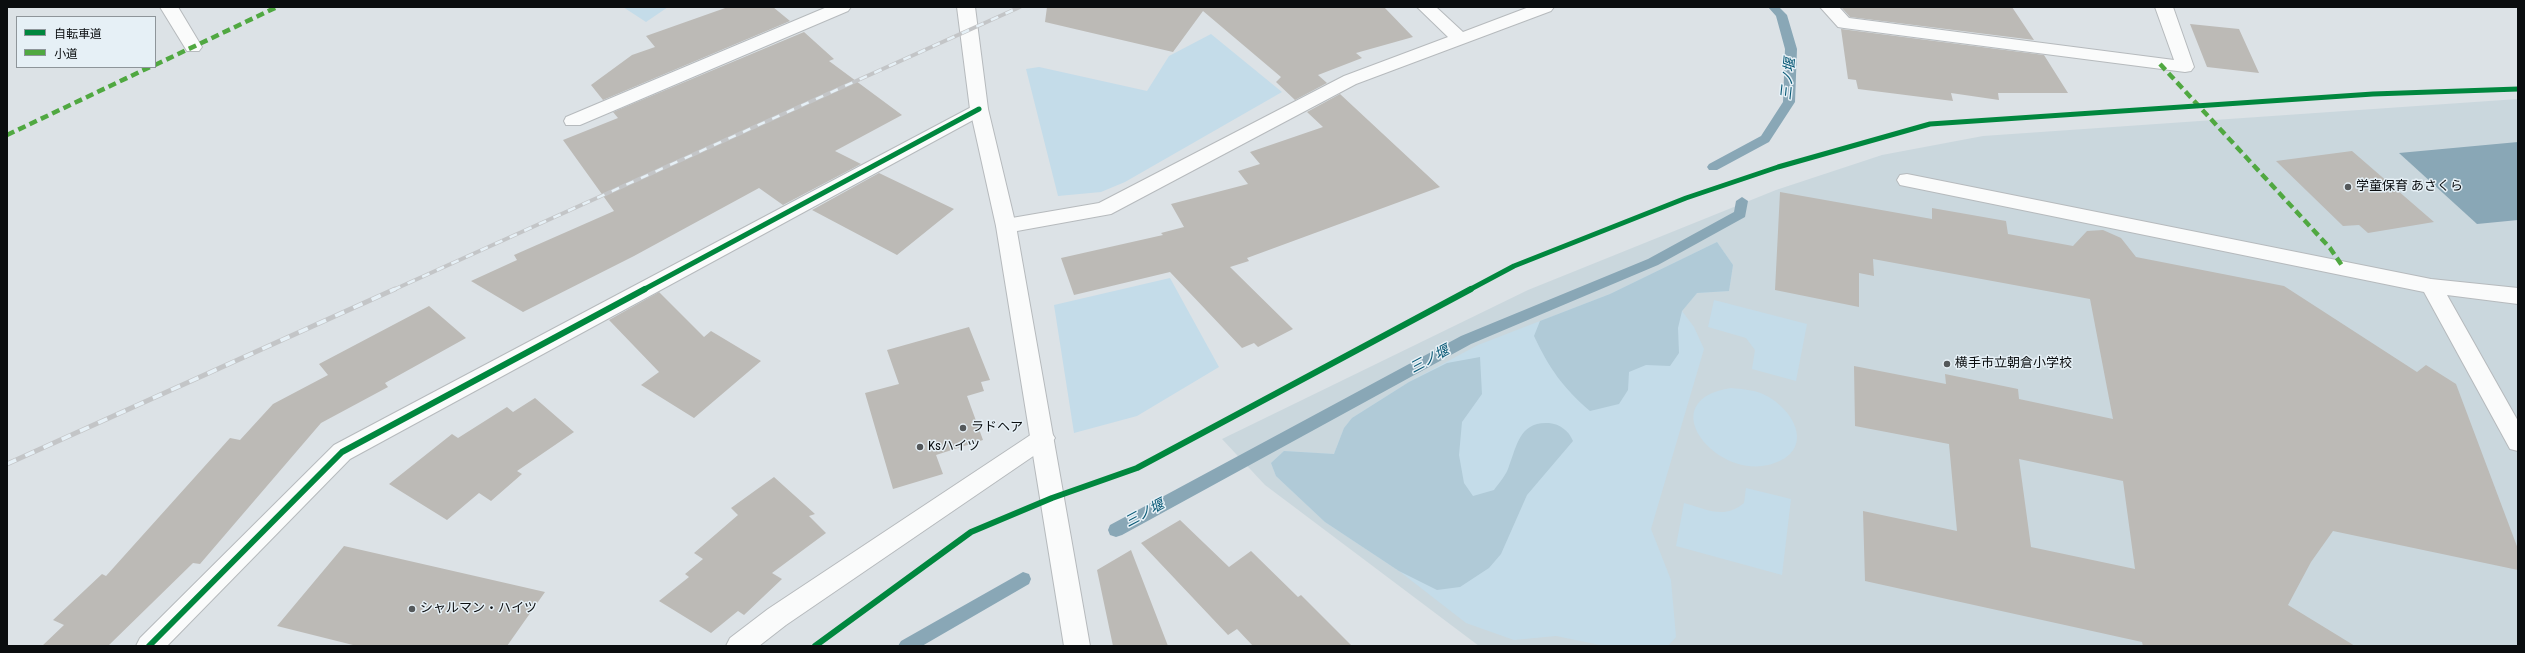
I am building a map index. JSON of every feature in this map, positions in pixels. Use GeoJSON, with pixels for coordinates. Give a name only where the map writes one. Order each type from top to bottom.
{"type":"FeatureCollection","features":[{"type":"Feature","properties":{"kind":"street"},"geometry":{"type":"LineString","coordinates":[[169,7],[194,47]]}},
{"type":"Feature","properties":{"kind":"street"},"geometry":{"type":"LineString","coordinates":[[573,120],[842,7]]}},
{"type":"Feature","properties":{"kind":"street"},"geometry":{"type":"LineString","coordinates":[[966,7],[979,109],[1006,226],[1077,646]]}},
{"type":"Feature","properties":{"kind":"street"},"geometry":{"type":"LineString","coordinates":[[1426,7],[1460,39]]}},
{"type":"Feature","properties":{"kind":"street"},"geometry":{"type":"LineString","coordinates":[[1006,226],[1104,209],[1350,80],[1546,7]]}},
{"type":"Feature","properties":{"kind":"street"},"geometry":{"type":"LineString","coordinates":[[1829,7],[1844,23],[2185,67],[2164,7]]}},
{"type":"Feature","properties":{"kind":"street"},"geometry":{"type":"LineString","coordinates":[[149,646],[342,452],[979,109]]}},
{"type":"Feature","properties":{"kind":"street"},"geometry":{"type":"LineString","coordinates":[[1907,180],[2430,286],[2518,296]]}},
{"type":"Feature","properties":{"kind":"street"},"geometry":{"type":"LineString","coordinates":[[2430,286],[2518,442]]}},
{"type":"Feature","properties":{"kind":"street"},"geometry":{"type":"LineString","coordinates":[[739,646],[777,617],[1043,438]]}},
{"type":"Feature","properties":{"kind":"shaded area"},"geometry":{"type":"Polygon","coordinates":[[[623,7],[668,7],[646,22],[623,7]]]}},
{"type":"Feature","properties":{"kind":"shaded area"},"geometry":{"type":"Polygon","coordinates":[[[1211,34],[1282,92],[1125,182],[1101,192],[1058,196],[1026,69],[1039,67],[1147,91],[1169,56],[1211,34]]]}},
{"type":"Feature","properties":{"kind":"shaded area","name":"横手市立朝倉小学校"},"geometry":{"type":"Polygon","coordinates":[[[2518,99],[2518,646],[1479,646],[1265,485],[1222,439],[1528,290],[1776,190],[1882,155],[1983,136],[2518,99]]]}},
{"type":"Feature","properties":{"kind":"shaded area"},"geometry":{"type":"Polygon","coordinates":[[[2518,142],[2518,220],[2477,224],[2399,153],[2518,142]]]}},
{"type":"Feature","properties":{"kind":"shaded area"},"geometry":{"type":"Polygon","coordinates":[[[1717,242],[1733,265],[1729,291],[1697,293],[1682,311],[1694,327],[1704,349],[1651,529],[1671,580],[1676,637],[1668,646],[1605,646],[1556,636],[1514,640],[1466,623],[1399,571],[1325,522],[1276,476],[1271,463],[1284,451],[1334,454],[1344,428],[1352,418],[1409,382],[1478,345],[1610,294],[1717,242]]]}},
{"type":"Feature","properties":{"kind":"shaded area"},"geometry":{"type":"Polygon","coordinates":[[[1717,242],[1733,265],[1729,291],[1697,293],[1682,311],[1678,328],[1679,353],[1670,366],[1646,365],[1629,372],[1628,390],[1619,404],[1590,411],[1564,386],[1545,358],[1534,336],[1540,321],[1610,294],[1717,242]]]}},
{"type":"Feature","properties":{"kind":"shaded area"},"geometry":{"type":"Polygon","coordinates":[[[1170,278],[1219,367],[1137,416],[1074,433],[1054,305],[1170,278]]]}},
{"type":"Feature","properties":{"kind":"shaded area"},"geometry":{"type":"Polygon","coordinates":[[[1714,300],[1807,324],[1796,381],[1752,369],[1755,350],[1746,338],[1708,327],[1714,300]]]}},
{"type":"Feature","properties":{"kind":"shaded area"},"geometry":{"type":"Polygon","coordinates":[[[1480,357],[1482,394],[1462,422],[1459,455],[1464,483],[1473,496],[1494,490],[1507,472],[1521,436],[1532,426],[1539,423],[1549,423],[1560,426],[1567,431],[1573,441],[1527,495],[1501,554],[1489,568],[1460,587],[1437,590],[1399,571],[1325,522],[1276,476],[1271,463],[1284,451],[1334,454],[1344,428],[1352,418],[1409,382],[1447,363],[1480,357]]]}},
{"type":"Feature","properties":{"kind":"shaded area"},"geometry":{"type":"Polygon","coordinates":[[[1731,388],[1749,390],[1763,394],[1778,404],[1787,413],[1794,423],[1797,433],[1796,443],[1792,452],[1782,460],[1768,465],[1748,466],[1728,460],[1712,450],[1700,436],[1694,421],[1696,407],[1708,395],[1731,388]]]}},
{"type":"Feature","properties":{"kind":"shaded area"},"geometry":{"type":"Polygon","coordinates":[[[1746,488],[1791,499],[1782,575],[1676,546],[1684,503],[1715,512],[1729,511],[1744,503],[1746,488]]]}},
{"type":"Feature","properties":{"kind":"building"},"geometry":{"type":"Polygon","coordinates":[[[728,7],[773,7],[790,21],[603,100],[591,85],[632,55],[655,47],[646,36],[728,7]]]}},
{"type":"Feature","properties":{"kind":"building"},"geometry":{"type":"Polygon","coordinates":[[[1047,7],[1384,7],[1413,37],[1356,53],[1362,58],[1318,75],[1327,83],[1295,100],[1276,82],[1281,77],[1203,11],[1173,52],[1045,22],[1047,7]]]}},
{"type":"Feature","properties":{"kind":"building"},"geometry":{"type":"Polygon","coordinates":[[[1841,7],[2012,7],[2034,40],[1850,17],[1841,7]]]}},
{"type":"Feature","properties":{"kind":"building"},"geometry":{"type":"Polygon","coordinates":[[[2190,24],[2239,29],[2259,73],[2207,67],[2190,24]]]}},
{"type":"Feature","properties":{"kind":"building"},"geometry":{"type":"Polygon","coordinates":[[[1841,29],[2044,55],[2068,93],[1998,93],[1999,100],[1951,93],[1953,101],[1858,89],[1856,80],[1848,79],[1841,29]]]}},
{"type":"Feature","properties":{"kind":"building"},"geometry":{"type":"Polygon","coordinates":[[[804,32],[834,59],[829,61],[902,115],[835,151],[861,164],[783,205],[759,188],[634,256],[523,312],[471,281],[517,260],[514,255],[614,211],[563,140],[618,118],[613,112],[804,32]]]}},
{"type":"Feature","properties":{"kind":"building"},"geometry":{"type":"Polygon","coordinates":[[[1340,94],[1440,187],[1247,258],[1249,261],[1230,267],[1293,329],[1258,347],[1254,343],[1242,348],[1170,272],[1074,295],[1061,258],[1163,235],[1161,233],[1184,227],[1171,204],[1248,184],[1238,171],[1260,164],[1250,152],[1323,127],[1307,112],[1340,94]]]}},
{"type":"Feature","properties":{"kind":"building","name":"学童保育 あさくら"},"geometry":{"type":"Polygon","coordinates":[[[2352,151],[2434,222],[2368,233],[2359,225],[2343,226],[2276,161],[2352,151]]]}},
{"type":"Feature","properties":{"kind":"building"},"geometry":{"type":"Polygon","coordinates":[[[879,173],[954,209],[897,255],[812,210],[879,173]]]}},
{"type":"Feature","properties":{"kind":"building"},"geometry":{"type":"Polygon","coordinates":[[[1780,192],[1932,219],[1932,208],[2006,221],[2008,234],[2073,246],[2087,231],[2103,230],[2121,238],[2136,257],[2284,286],[2417,372],[2426,365],[2456,384],[2518,549],[2518,570],[2333,531],[2311,562],[2288,605],[2355,646],[2143,646],[2142,642],[1865,581],[1863,511],[1957,531],[1949,444],[1855,426],[1854,366],[1946,384],[1945,374],[2018,389],[2019,399],[2113,419],[2090,299],[1873,259],[1874,276],[1859,273],[1859,307],[1775,290],[1780,192]],[[2019,459],[2031,547],[2135,569],[2123,481],[2019,459]]]}},
{"type":"Feature","properties":{"kind":"building"},"geometry":{"type":"Polygon","coordinates":[[[659,292],[704,337],[711,331],[761,361],[694,418],[641,385],[659,372],[609,320],[659,292]]]}},
{"type":"Feature","properties":{"kind":"building"},"geometry":{"type":"Polygon","coordinates":[[[429,306],[466,338],[385,383],[388,387],[321,423],[200,564],[193,563],[108,646],[42,646],[64,625],[53,620],[102,574],[106,576],[230,438],[240,440],[273,404],[328,375],[319,364],[429,306]]]}},
{"type":"Feature","properties":{"kind":"building"},"geometry":{"type":"Polygon","coordinates":[[[969,327],[990,380],[981,382],[984,391],[967,396],[983,440],[936,455],[943,474],[893,489],[865,393],[899,384],[887,350],[969,327]]]}},
{"type":"Feature","properties":{"kind":"building"},"geometry":{"type":"Polygon","coordinates":[[[535,398],[574,432],[517,471],[522,474],[491,501],[479,493],[447,520],[389,484],[452,434],[458,438],[507,407],[513,412],[535,398]]]}},
{"type":"Feature","properties":{"kind":"building"},"geometry":{"type":"Polygon","coordinates":[[[774,477],[815,514],[809,516],[826,533],[772,573],[782,579],[744,615],[738,611],[711,633],[659,601],[689,577],[685,574],[703,559],[694,553],[738,515],[731,508],[774,477]]]}},
{"type":"Feature","properties":{"kind":"building"},"geometry":{"type":"Polygon","coordinates":[[[1180,520],[1229,567],[1251,551],[1298,597],[1301,595],[1352,646],[1253,646],[1237,629],[1228,635],[1141,543],[1180,520]]]}},
{"type":"Feature","properties":{"kind":"building","name":"シャルマン・ハイツ"},"geometry":{"type":"Polygon","coordinates":[[[344,546],[545,592],[507,646],[357,646],[277,626],[344,546]]]}},
{"type":"Feature","properties":{"kind":"building"},"geometry":{"type":"Polygon","coordinates":[[[1131,550],[1168,646],[1113,646],[1097,570],[1131,550]]]}},
{"type":"Feature","properties":{"kind":"waterway","name":"三ノ堰"},"geometry":{"type":"LineString","coordinates":[[1713,167],[1765,139],[1789,102],[1791,49],[1781,15],[1773,7]]}},
{"type":"Feature","properties":{"kind":"waterway","name":"三ノ堰"},"geometry":{"type":"LineString","coordinates":[[1116,530],[1466,340],[1653,262],[1740,214],[1742,201]]}},
{"type":"Feature","properties":{"kind":"waterway","name":"三ノ堰"},"geometry":{"type":"LineString","coordinates":[[907,646],[1023,579]]}},
{"type":"Feature","properties":{"kind":"railway"},"geometry":{"type":"LineString","coordinates":[[393,290],[1020,7]]}},
{"type":"Feature","properties":{"kind":"railway"},"geometry":{"type":"LineString","coordinates":[[7,464],[395,289]]}},
{"type":"Feature","properties":{"kind":"marked path"},"geometry":{"type":"LineString","coordinates":[[156,65],[277,7]]}},
{"type":"Feature","properties":{"kind":"marked path"},"geometry":{"type":"LineString","coordinates":[[2160,64],[2330,248],[2343,267]]}},
{"type":"Feature","properties":{"kind":"marked path"},"geometry":{"type":"LineString","coordinates":[[7,135],[148,68]]}},
{"type":"Feature","properties":{"kind":"cycle path"},"geometry":{"type":"LineString","coordinates":[[815,646],[971,532],[1052,498],[1137,468],[1514,266],[1686,198],[1778,167],[1930,124],[2373,94],[2518,89]]}},
{"type":"Feature","properties":{"kind":"cycle path"},"geometry":{"type":"LineString","coordinates":[[149,646],[342,452],[979,109]]}},
{"type":"Feature","properties":{"kind":"place","name":"学童保育 あさくら"},"geometry":{"type":"Point","coordinates":[2348,187]}},
{"type":"Feature","properties":{"kind":"place","name":"横手市立朝倉小学校"},"geometry":{"type":"Point","coordinates":[1947,364]}},
{"type":"Feature","properties":{"kind":"place","name":"ラドヘア"},"geometry":{"type":"Point","coordinates":[963,428]}},
{"type":"Feature","properties":{"kind":"place","name":"Ksハイツ"},"geometry":{"type":"Point","coordinates":[920,447]}},
{"type":"Feature","properties":{"kind":"place","name":"シャルマン・ハイツ"},"geometry":{"type":"Point","coordinates":[412,609]}}]}
